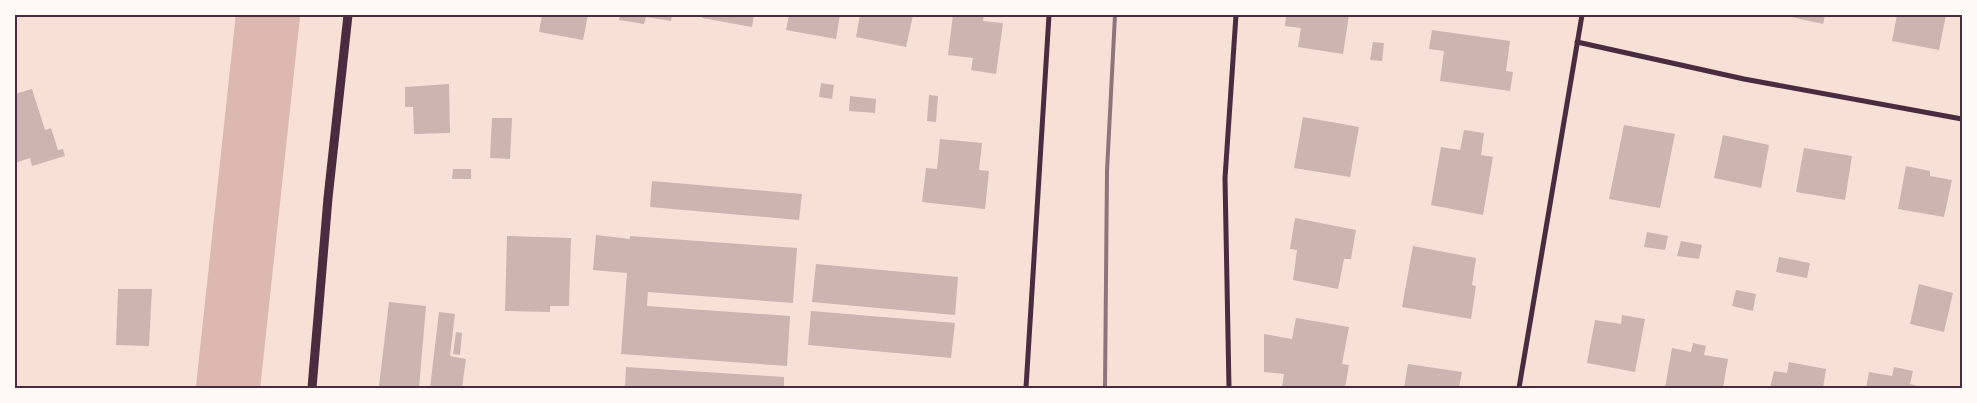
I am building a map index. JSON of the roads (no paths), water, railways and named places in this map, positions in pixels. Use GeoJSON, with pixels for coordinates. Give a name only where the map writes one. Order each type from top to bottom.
{"type":"FeatureCollection","features":[{"type":"Feature","properties":{"kind":"street"},"geometry":{"type":"LineString","coordinates":[[312,388],[328,198],[348,15]]}},
{"type":"Feature","properties":{"kind":"street"},"geometry":{"type":"LineString","coordinates":[[1026,388],[1048,15]]}},
{"type":"Feature","properties":{"kind":"street"},"geometry":{"type":"LineString","coordinates":[[1228,388],[1225,178],[1236,15]]}},
{"type":"Feature","properties":{"kind":"street"},"geometry":{"type":"LineString","coordinates":[[1519,388],[1582,15]]}},
{"type":"Feature","properties":{"kind":"street"},"geometry":{"type":"LineString","coordinates":[[1576,42],[1744,79],[1962,119]]}},
{"type":"Feature","properties":{"kind":"waterway"},"geometry":{"type":"LineString","coordinates":[[228,388],[268,15]]}},
{"type":"Feature","properties":{"kind":"railway"},"geometry":{"type":"LineString","coordinates":[[1105,388],[1107,171],[1115,15]]}}]}
